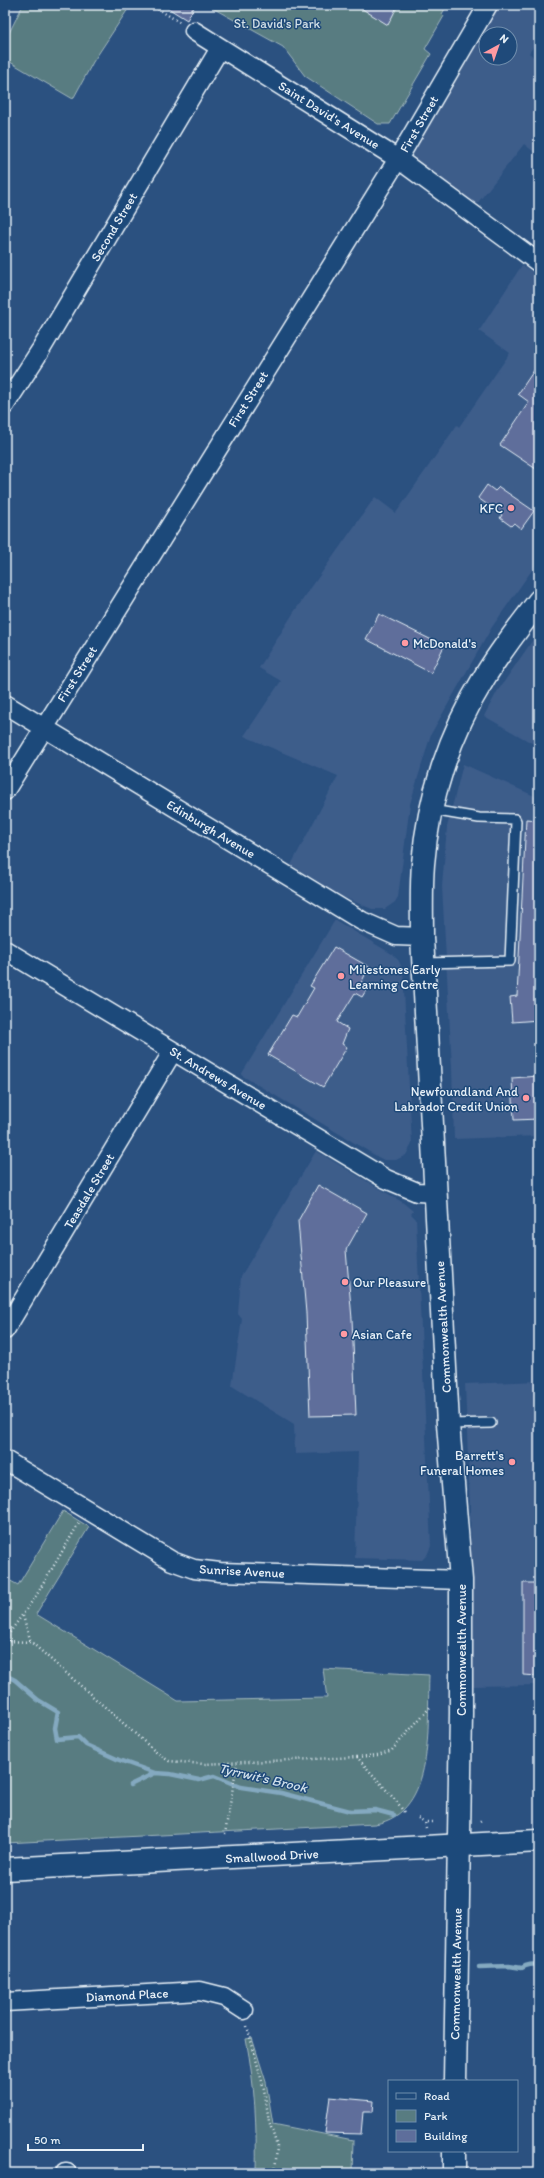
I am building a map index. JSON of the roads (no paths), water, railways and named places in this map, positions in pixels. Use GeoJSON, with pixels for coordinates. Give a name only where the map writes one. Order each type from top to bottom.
{"type":"FeatureCollection","features":[{"type":"Feature","properties":{"kind":"main road","name":"Commonwealth Avenue"},"geometry":{"type":"LineString","coordinates":[[455,2080],[461,1713],[461,1580],[448,1424],[437,1193],[422,938],[423,864],[432,810],[441,770],[465,712],[484,678],[539,601]]}},
{"type":"Feature","properties":{"kind":"main road","name":"Smallwood Drive"},"geometry":{"type":"LineString","coordinates":[[5,1869],[539,1841]]}},
{"type":"Feature","properties":{"kind":"main road"},"geometry":{"type":"LineString","coordinates":[[454,2152],[454,2173]]}},
{"type":"Feature","properties":{"kind":"street","name":"First Street"},"geometry":{"type":"LineString","coordinates":[[5,791],[398,159],[488,5]]}},
{"type":"Feature","properties":{"kind":"street","name":"Saint David's Avenue"},"geometry":{"type":"LineString","coordinates":[[194,31],[398,159],[539,263]]}},
{"type":"Feature","properties":{"kind":"street","name":"Second Street"},"geometry":{"type":"LineString","coordinates":[[5,405],[40,351],[220,48]]}},
{"type":"Feature","properties":{"kind":"street","name":"Edinburgh Avenue"},"geometry":{"type":"LineString","coordinates":[[5,704],[362,921],[396,936],[422,938]]}},
{"type":"Feature","properties":{"kind":"street","name":"St. Andrews Avenue"},"geometry":{"type":"LineString","coordinates":[[5,950],[386,1179],[417,1192],[437,1193]]}},
{"type":"Feature","properties":{"kind":"street","name":"Teasdale Street"},"geometry":{"type":"LineString","coordinates":[[5,1330],[173,1051]]}},
{"type":"Feature","properties":{"kind":"street","name":"Sunrise Avenue"},"geometry":{"type":"LineString","coordinates":[[5,1460],[172,1561],[194,1569],[220,1572],[461,1580]]}},
{"type":"Feature","properties":{"kind":"street","name":"Diamond Place"},"geometry":{"type":"LineString","coordinates":[[5,2002],[200,1991],[224,1997],[244,2010]]}},
{"type":"Feature","properties":{"kind":"lane"},"geometry":{"type":"LineString","coordinates":[[424,963],[510,961],[515,819],[478,818],[432,810]]}},
{"type":"Feature","properties":{"kind":"lane"},"geometry":{"type":"LineString","coordinates":[[448,1424],[491,1422]]}},
{"type":"Feature","properties":{"kind":"waterway","name":"Tyrrwit's Brook"},"geometry":{"type":"LineString","coordinates":[[5,1675],[15,1680],[38,1700],[58,1712],[55,1728],[57,1739],[78,1737],[86,1745],[119,1760],[155,1773],[170,1774],[199,1780],[214,1776],[241,1787],[281,1793],[350,1811],[375,1810],[394,1815]]}},
{"type":"Feature","properties":{"kind":"waterway"},"geometry":{"type":"LineString","coordinates":[[130,1785],[155,1773]]}},
{"type":"Feature","properties":{"kind":"waterway","name":"Tyrrwit's Brook"},"geometry":{"type":"LineString","coordinates":[[479,1967],[509,1966],[522,1968],[530,1965],[539,1966]]}},
{"type":"Feature","properties":{"kind":"place","name":"KFC"},"geometry":{"type":"Point","coordinates":[511,508]}},
{"type":"Feature","properties":{"kind":"place","name":"McDonald's"},"geometry":{"type":"Point","coordinates":[405,643]}},
{"type":"Feature","properties":{"kind":"place","name":"Milestones Early Learning Centre"},"geometry":{"type":"Point","coordinates":[341,976]}},
{"type":"Feature","properties":{"kind":"place","name":"Newfoundland And Labrador Credit Union"},"geometry":{"type":"Point","coordinates":[526,1098]}},
{"type":"Feature","properties":{"kind":"place","name":"Our Pleasure"},"geometry":{"type":"Point","coordinates":[345,1282]}},
{"type":"Feature","properties":{"kind":"place","name":"Asian Cafe"},"geometry":{"type":"Point","coordinates":[344,1334]}},
{"type":"Feature","properties":{"kind":"place","name":"Barrett's Funeral Homes"},"geometry":{"type":"Point","coordinates":[512,1462]}},
{"type":"Feature","properties":{"kind":"park label","name":"St. David's Park"},"geometry":{"type":"Point","coordinates":[277,23]}}]}
